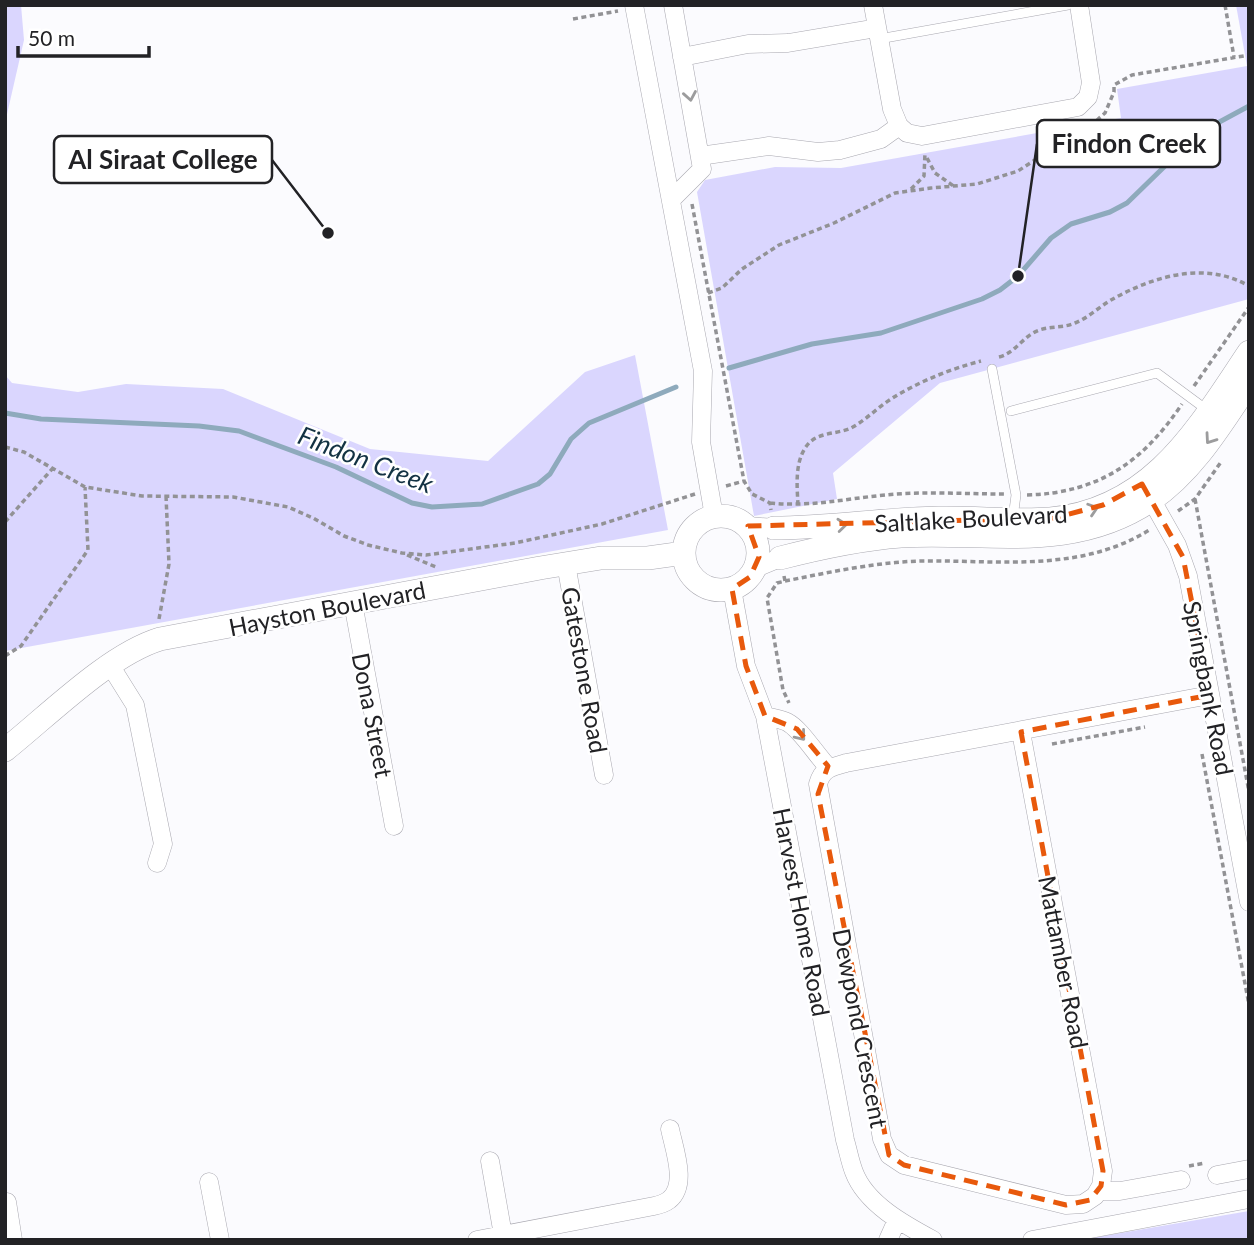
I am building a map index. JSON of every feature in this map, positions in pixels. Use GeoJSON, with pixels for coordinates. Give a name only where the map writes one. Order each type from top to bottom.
{"type":"FeatureCollection","features":[{"type":"Feature","properties":{"kind":"street"},"geometry":{"type":"LineString","coordinates":[[671,200],[702,169],[673,5]]}},
{"type":"Feature","properties":{"kind":"street"},"geometry":{"type":"LineString","coordinates":[[873,5],[892,109],[899,126],[907,133],[922,136],[1078,107],[1088,97],[1091,83],[1079,5]]}},
{"type":"Feature","properties":{"kind":"street"},"geometry":{"type":"LineString","coordinates":[[634,7],[703,371],[701,442],[714,516]]}},
{"type":"Feature","properties":{"kind":"street"},"geometry":{"type":"LineString","coordinates":[[682,57],[748,44],[788,43],[878,33]]}},
{"type":"Feature","properties":{"kind":"street"},"geometry":{"type":"LineString","coordinates":[[700,156],[768,146],[818,152],[840,150],[881,139],[899,126]]}},
{"type":"Feature","properties":{"kind":"street","name":"Saltlake Boulevard"},"geometry":{"type":"LineString","coordinates":[[748,526],[822,527],[908,518],[1054,518],[1103,505],[1142,499],[1184,446],[1249,352]]}},
{"type":"Feature","properties":{"kind":"street","name":"Saltlake Boulevard"},"geometry":{"type":"LineString","coordinates":[[756,568],[780,558],[819,548],[899,537],[1020,538],[1066,534],[1112,521],[1179,477],[1205,447],[1249,383]]}},
{"type":"Feature","properties":{"kind":"street","name":"Springbank Road"},"geometry":{"type":"LineString","coordinates":[[1142,499],[1183,557],[1249,901]]}},
{"type":"Feature","properties":{"kind":"street"},"geometry":{"type":"LineString","coordinates":[[714,516],[738,519],[755,535],[758,546],[756,568],[742,584],[732,589],[709,588],[699,583],[691,575],[684,553],[686,540],[692,529],[714,516]]}},
{"type":"Feature","properties":{"kind":"street","name":"Hayston Boulevard"},"geometry":{"type":"LineString","coordinates":[[5,750],[110,665],[133,649],[160,639],[601,558],[648,558],[684,553]]}},
{"type":"Feature","properties":{"kind":"street","name":"Gatestone Road"},"geometry":{"type":"LineString","coordinates":[[566,564],[604,775]]}},
{"type":"Feature","properties":{"kind":"street","name":"Harvest Home Road"},"geometry":{"type":"LineString","coordinates":[[732,589],[746,666],[765,716],[845,1140],[854,1175],[873,1199],[897,1220],[933,1240]]}},
{"type":"Feature","properties":{"kind":"street","name":"Dona Street"},"geometry":{"type":"LineString","coordinates":[[353,603],[394,826]]}},
{"type":"Feature","properties":{"kind":"street"},"geometry":{"type":"LineString","coordinates":[[110,665],[131,696],[138,718],[163,844],[157,863]]}},
{"type":"Feature","properties":{"kind":"street"},"geometry":{"type":"LineString","coordinates":[[765,716],[787,722],[797,729],[829,768],[1210,695]]}},
{"type":"Feature","properties":{"kind":"street","name":"Mattamber Road"},"geometry":{"type":"LineString","coordinates":[[1021,732],[1103,1171],[1098,1191]]}},
{"type":"Feature","properties":{"kind":"street","name":"Dewpond Crescent"},"geometry":{"type":"LineString","coordinates":[[829,768],[820,778],[818,794],[882,1139],[889,1155],[904,1165],[1066,1205],[1083,1204],[1098,1191],[1120,1191],[1181,1180]]}},
{"type":"Feature","properties":{"kind":"street"},"geometry":{"type":"LineString","coordinates":[[477,1240],[653,1206],[670,1200],[678,1184],[678,1169],[670,1129]]}},
{"type":"Feature","properties":{"kind":"street"},"geometry":{"type":"LineString","coordinates":[[490,1161],[503,1235]]}},
{"type":"Feature","properties":{"kind":"street"},"geometry":{"type":"LineString","coordinates":[[1217,1175],[1249,1169]]}},
{"type":"Feature","properties":{"kind":"street"},"geometry":{"type":"LineString","coordinates":[[209,1182],[220,1240]]}},
{"type":"Feature","properties":{"kind":"street"},"geometry":{"type":"LineString","coordinates":[[1032,1240],[1249,1199]]}},
{"type":"Feature","properties":{"kind":"street"},"geometry":{"type":"LineString","coordinates":[[7,1202],[13,1240]]}},
{"type":"Feature","properties":{"kind":"street"},"geometry":{"type":"LineString","coordinates":[[888,1240],[897,1220]]}},
{"type":"Feature","properties":{"kind":"lane"},"geometry":{"type":"LineString","coordinates":[[878,33],[1069,5]]}},
{"type":"Feature","properties":{"kind":"lane"},"geometry":{"type":"LineString","coordinates":[[992,369],[1016,495],[1012,520]]}},
{"type":"Feature","properties":{"kind":"lane"},"geometry":{"type":"LineString","coordinates":[[1011,411],[1157,373],[1209,411]]}},
{"type":"Feature","properties":{"kind":"path"},"geometry":{"type":"LineString","coordinates":[[1225,5],[1234,57]]}},
{"type":"Feature","properties":{"kind":"path"},"geometry":{"type":"LineString","coordinates":[[573,19],[634,7]]}},
{"type":"Feature","properties":{"kind":"path"},"geometry":{"type":"LineString","coordinates":[[1249,55],[1132,75],[1114,85],[1114,92],[1105,113],[1096,121],[1068,133],[1031,163],[978,184],[909,190],[882,199],[779,246],[742,269],[722,288],[708,293],[744,481],[752,494],[770,503],[817,505],[886,495],[923,493],[1016,495],[1059,492],[1110,475],[1151,445],[1249,306]]}},
{"type":"Feature","properties":{"kind":"path"},"geometry":{"type":"LineString","coordinates":[[922,136],[926,156],[934,173],[956,187]]}},
{"type":"Feature","properties":{"kind":"path"},"geometry":{"type":"LineString","coordinates":[[909,190],[924,176],[926,156]]}},
{"type":"Feature","properties":{"kind":"path"},"geometry":{"type":"LineString","coordinates":[[5,447],[24,452],[85,487],[124,494],[233,496],[288,507],[313,517],[344,536],[368,545],[402,553],[426,555],[515,543],[602,524],[744,481]]}},
{"type":"Feature","properties":{"kind":"path"},"geometry":{"type":"LineString","coordinates":[[5,522],[53,468]]}},
{"type":"Feature","properties":{"kind":"path"},"geometry":{"type":"LineString","coordinates":[[5,656],[21,646],[88,550],[85,487]]}},
{"type":"Feature","properties":{"kind":"path"},"geometry":{"type":"LineString","coordinates":[[160,639],[158,623],[169,556],[166,496]]}},
{"type":"Feature","properties":{"kind":"path"},"geometry":{"type":"LineString","coordinates":[[1142,499],[1153,541]]}},
{"type":"Feature","properties":{"kind":"path"},"geometry":{"type":"LineString","coordinates":[[1195,499],[1249,792]]}},
{"type":"Feature","properties":{"kind":"path"},"geometry":{"type":"LineString","coordinates":[[770,503],[774,528]]}},
{"type":"Feature","properties":{"kind":"path"},"geometry":{"type":"LineString","coordinates":[[780,558],[785,581],[777,583],[766,598],[783,690],[787,701],[793,707]]}},
{"type":"Feature","properties":{"kind":"path"},"geometry":{"type":"LineString","coordinates":[[1206,671],[1226,668]]}},
{"type":"Feature","properties":{"kind":"path"},"geometry":{"type":"LineString","coordinates":[[1052,744],[1156,725]]}},
{"type":"Feature","properties":{"kind":"highlighted area"},"geometry":{"type":"Polygon","coordinates":[[[1142,484],[1183,557],[1210,695],[1021,732],[1103,1171],[1101,1186],[1090,1200],[1066,1205],[904,1165],[889,1155],[818,794],[828,766],[797,729],[765,716],[746,666],[732,589],[750,577],[759,557],[748,526],[1054,518],[1103,505],[1142,484]]]}},
{"type":"Feature","properties":{"kind":"shaded area"},"geometry":{"type":"Polygon","coordinates":[[[5,5],[21,5],[24,40],[5,123],[5,5]]]}},
{"type":"Feature","properties":{"kind":"shaded area"},"geometry":{"type":"Polygon","coordinates":[[[1236,5],[1249,5],[1249,299],[940,383],[833,473],[837,499],[754,516],[697,192],[705,180],[775,167],[841,168],[1121,118],[1117,89],[1247,66],[1236,5]]]}},
{"type":"Feature","properties":{"kind":"shaded area"},"geometry":{"type":"Polygon","coordinates":[[[635,355],[668,530],[5,651],[5,375],[12,383],[78,392],[126,384],[223,389],[370,449],[488,461],[585,372],[635,355]]]}},
{"type":"Feature","properties":{"kind":"shaded area"},"geometry":{"type":"Polygon","coordinates":[[[1249,1211],[1249,1240],[1080,1240],[1249,1211]]]}},
{"type":"Feature","properties":{"kind":"waterway","name":"Findon Creek"},"geometry":{"type":"LineString","coordinates":[[729,368],[812,344],[881,333],[982,299],[1000,290],[1018,276],[1051,238],[1071,224],[1110,212],[1127,203],[1199,133],[1249,106]]}},
{"type":"Feature","properties":{"kind":"waterway","name":"Findon Creek"},"geometry":{"type":"LineString","coordinates":[[5,413],[41,419],[199,426],[239,431],[336,467],[412,503],[432,507],[482,504],[538,484],[550,474],[571,439],[589,423],[676,387]]}},
{"type":"Feature","properties":{"kind":"place","name":"Al Siraat College"},"geometry":{"type":"Point","coordinates":[328,233]}},
{"type":"Feature","properties":{"kind":"place","name":"Findon Creek"},"geometry":{"type":"Point","coordinates":[1018,276]}}]}
